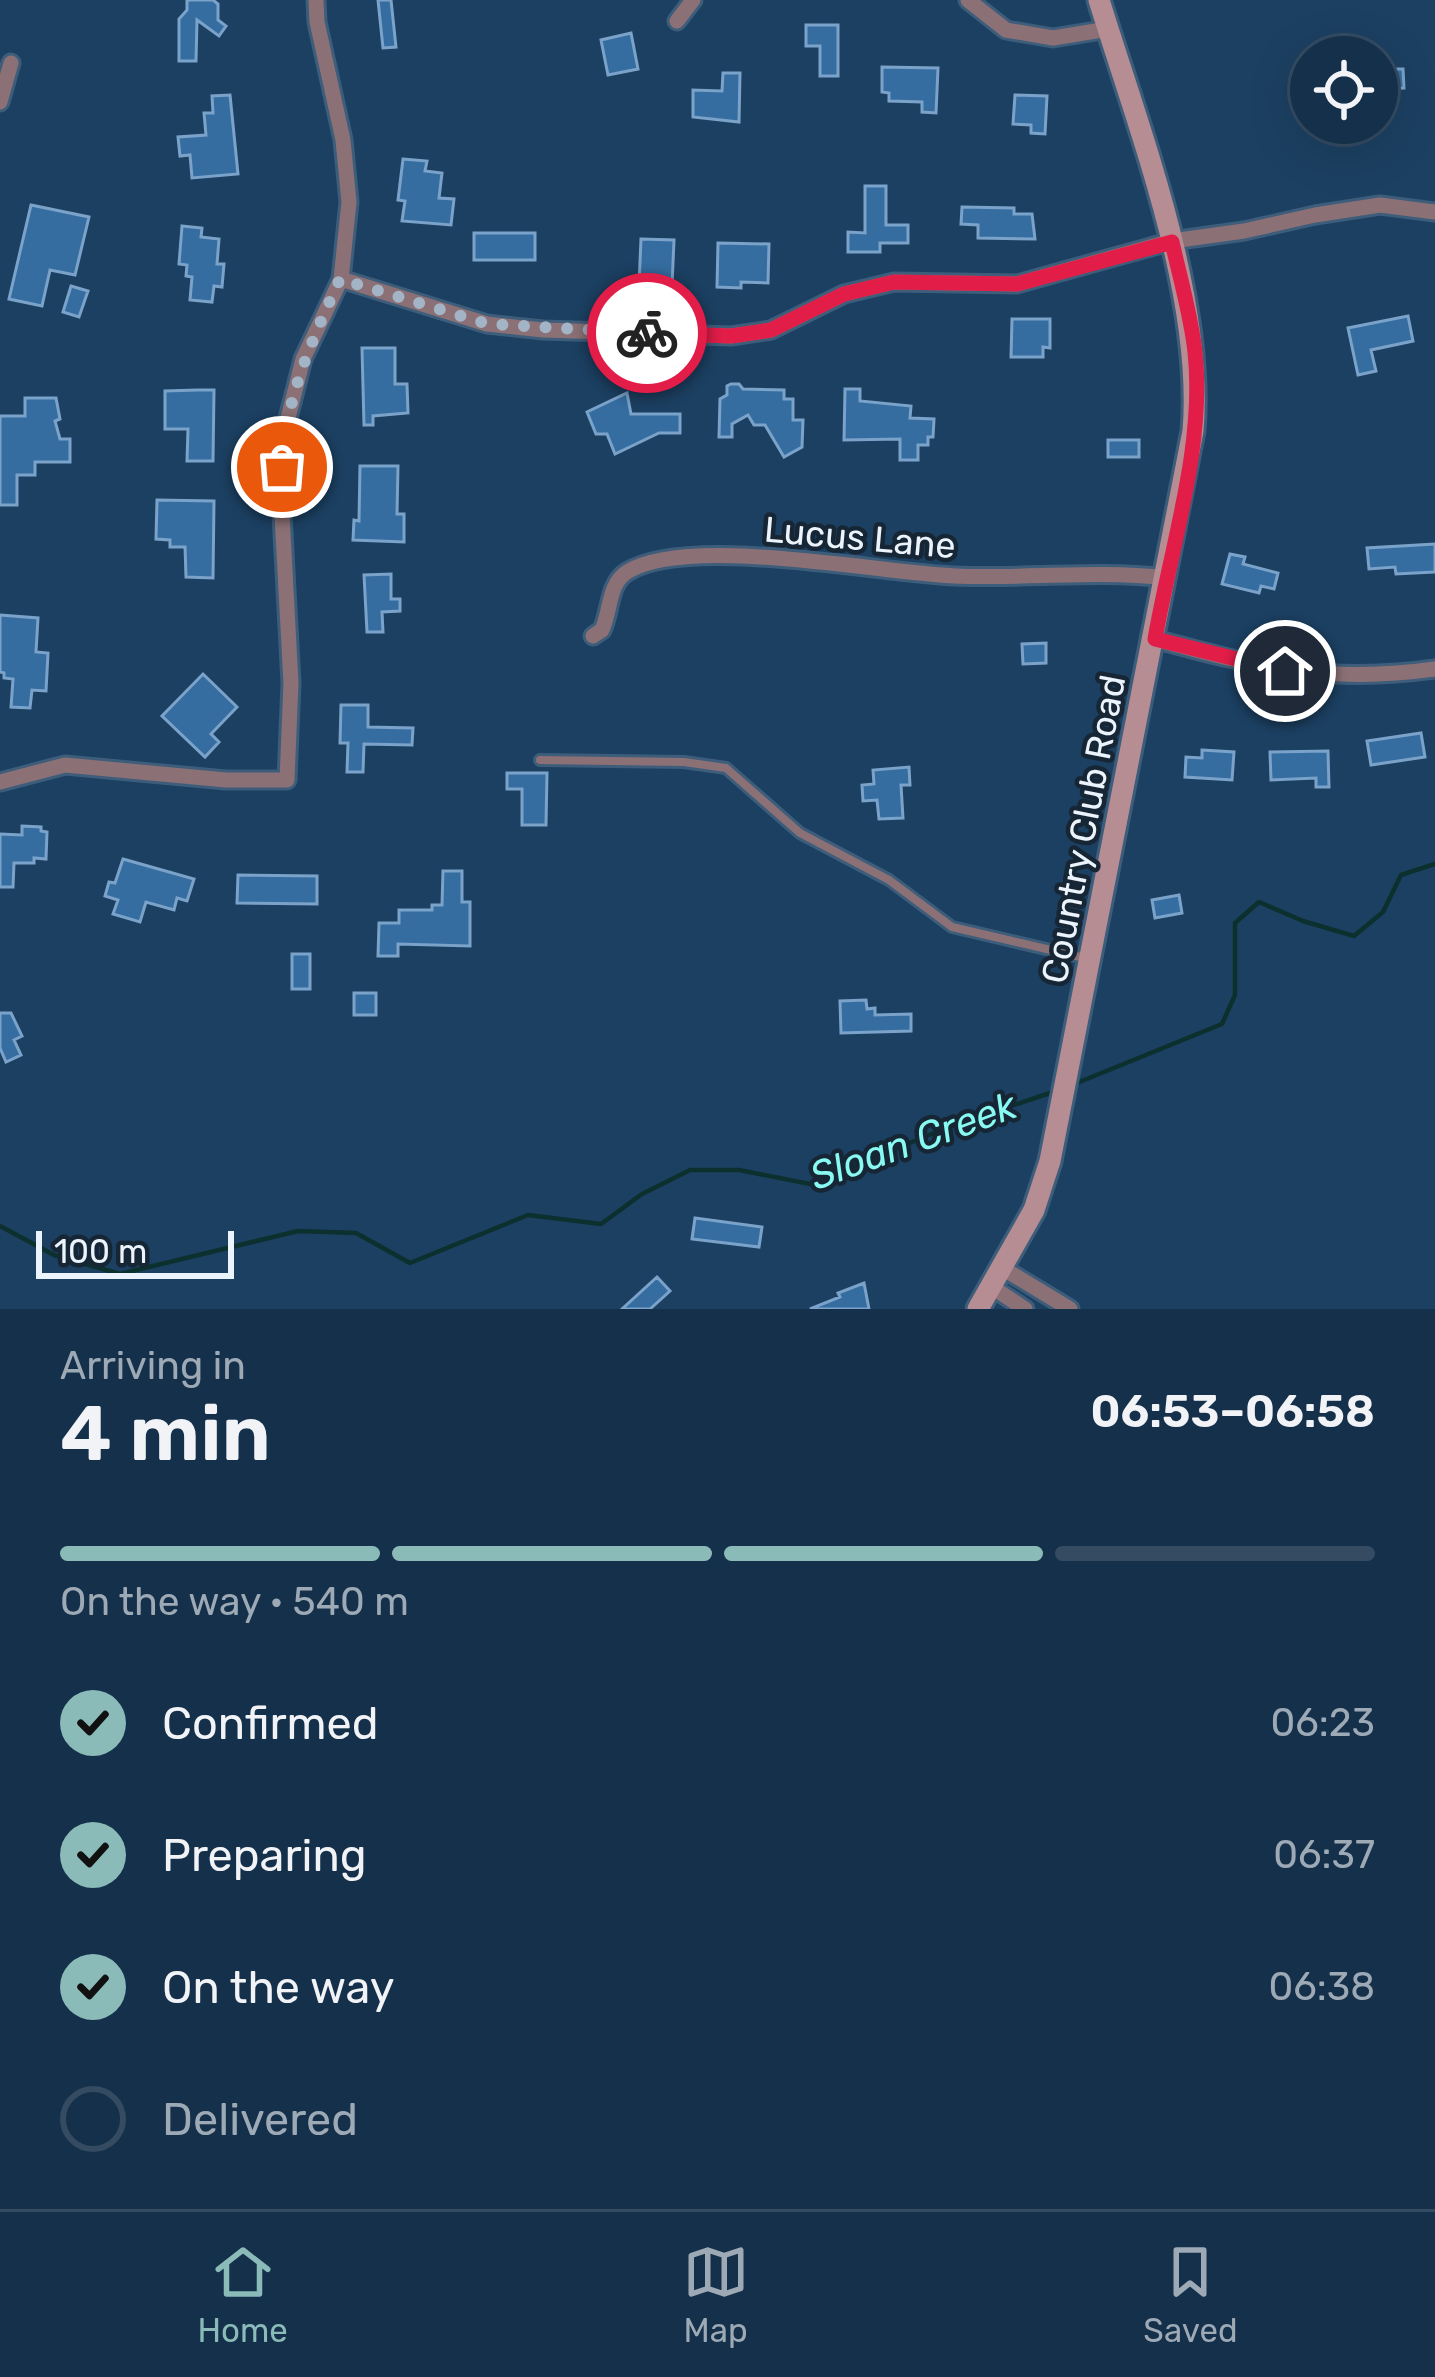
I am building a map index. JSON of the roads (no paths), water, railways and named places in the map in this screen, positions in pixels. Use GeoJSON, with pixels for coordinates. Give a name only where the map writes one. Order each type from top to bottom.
{"type":"FeatureCollection","features":[{"type":"Feature","properties":{"kind":"main road","name":"Country Club Road"},"geometry":{"type":"LineString","coordinates":[[978,1309],[1034,1210],[1058,1124],[1155,639],[1196,398],[1195,350],[1172,242],[1099,0]]}},
{"type":"Feature","properties":{"kind":"street"},"geometry":{"type":"LineString","coordinates":[[0,782],[65,765],[287,780],[291,683],[281,496],[283,438],[303,359],[340,279],[349,202],[343,140],[316,0]]}},
{"type":"Feature","properties":{"kind":"street"},"geometry":{"type":"LineString","coordinates":[[677,21],[693,0]]}},
{"type":"Feature","properties":{"kind":"street"},"geometry":{"type":"LineString","coordinates":[[968,0],[1006,30],[1053,38],[1108,29]]}},
{"type":"Feature","properties":{"kind":"street"},"geometry":{"type":"LineString","coordinates":[[0,102],[11,63]]}},
{"type":"Feature","properties":{"kind":"street"},"geometry":{"type":"LineString","coordinates":[[340,279],[488,324],[731,336],[771,330],[844,294],[894,282],[1017,284],[1172,242],[1380,205],[1435,212]]}},
{"type":"Feature","properties":{"kind":"street","name":"Lucus Lane"},"geometry":{"type":"LineString","coordinates":[[593,636],[602,630],[616,583],[624,574],[677,557],[837,563],[963,576],[1125,573],[1166,578]]}},
{"type":"Feature","properties":{"kind":"street"},"geometry":{"type":"LineString","coordinates":[[1155,639],[1273,670],[1384,676],[1435,669]]}},
{"type":"Feature","properties":{"kind":"street"},"geometry":{"type":"LineString","coordinates":[[998,1278],[1025,1309]]}},
{"type":"Feature","properties":{"kind":"street"},"geometry":{"type":"LineString","coordinates":[[998,1278],[1070,1309]]}},
{"type":"Feature","properties":{"kind":"lane"},"geometry":{"type":"LineString","coordinates":[[539,760],[684,761],[726,768],[800,832],[890,880],[952,927],[1090,960]]}},
{"type":"Feature","properties":{"kind":"waterway","name":"Sloan Creek"},"geometry":{"type":"LineString","coordinates":[[1072,1085],[1222,1024],[1235,995],[1235,923],[1259,902],[1354,936],[1383,912],[1401,875],[1435,864]]}},
{"type":"Feature","properties":{"kind":"waterway","name":"Sloan Creek"},"geometry":{"type":"LineString","coordinates":[[0,1226],[54,1255],[120,1274],[298,1231],[356,1233],[410,1263],[528,1215],[601,1224],[642,1194],[690,1170],[739,1170],[810,1184],[951,1126],[1056,1091]]}}]}
